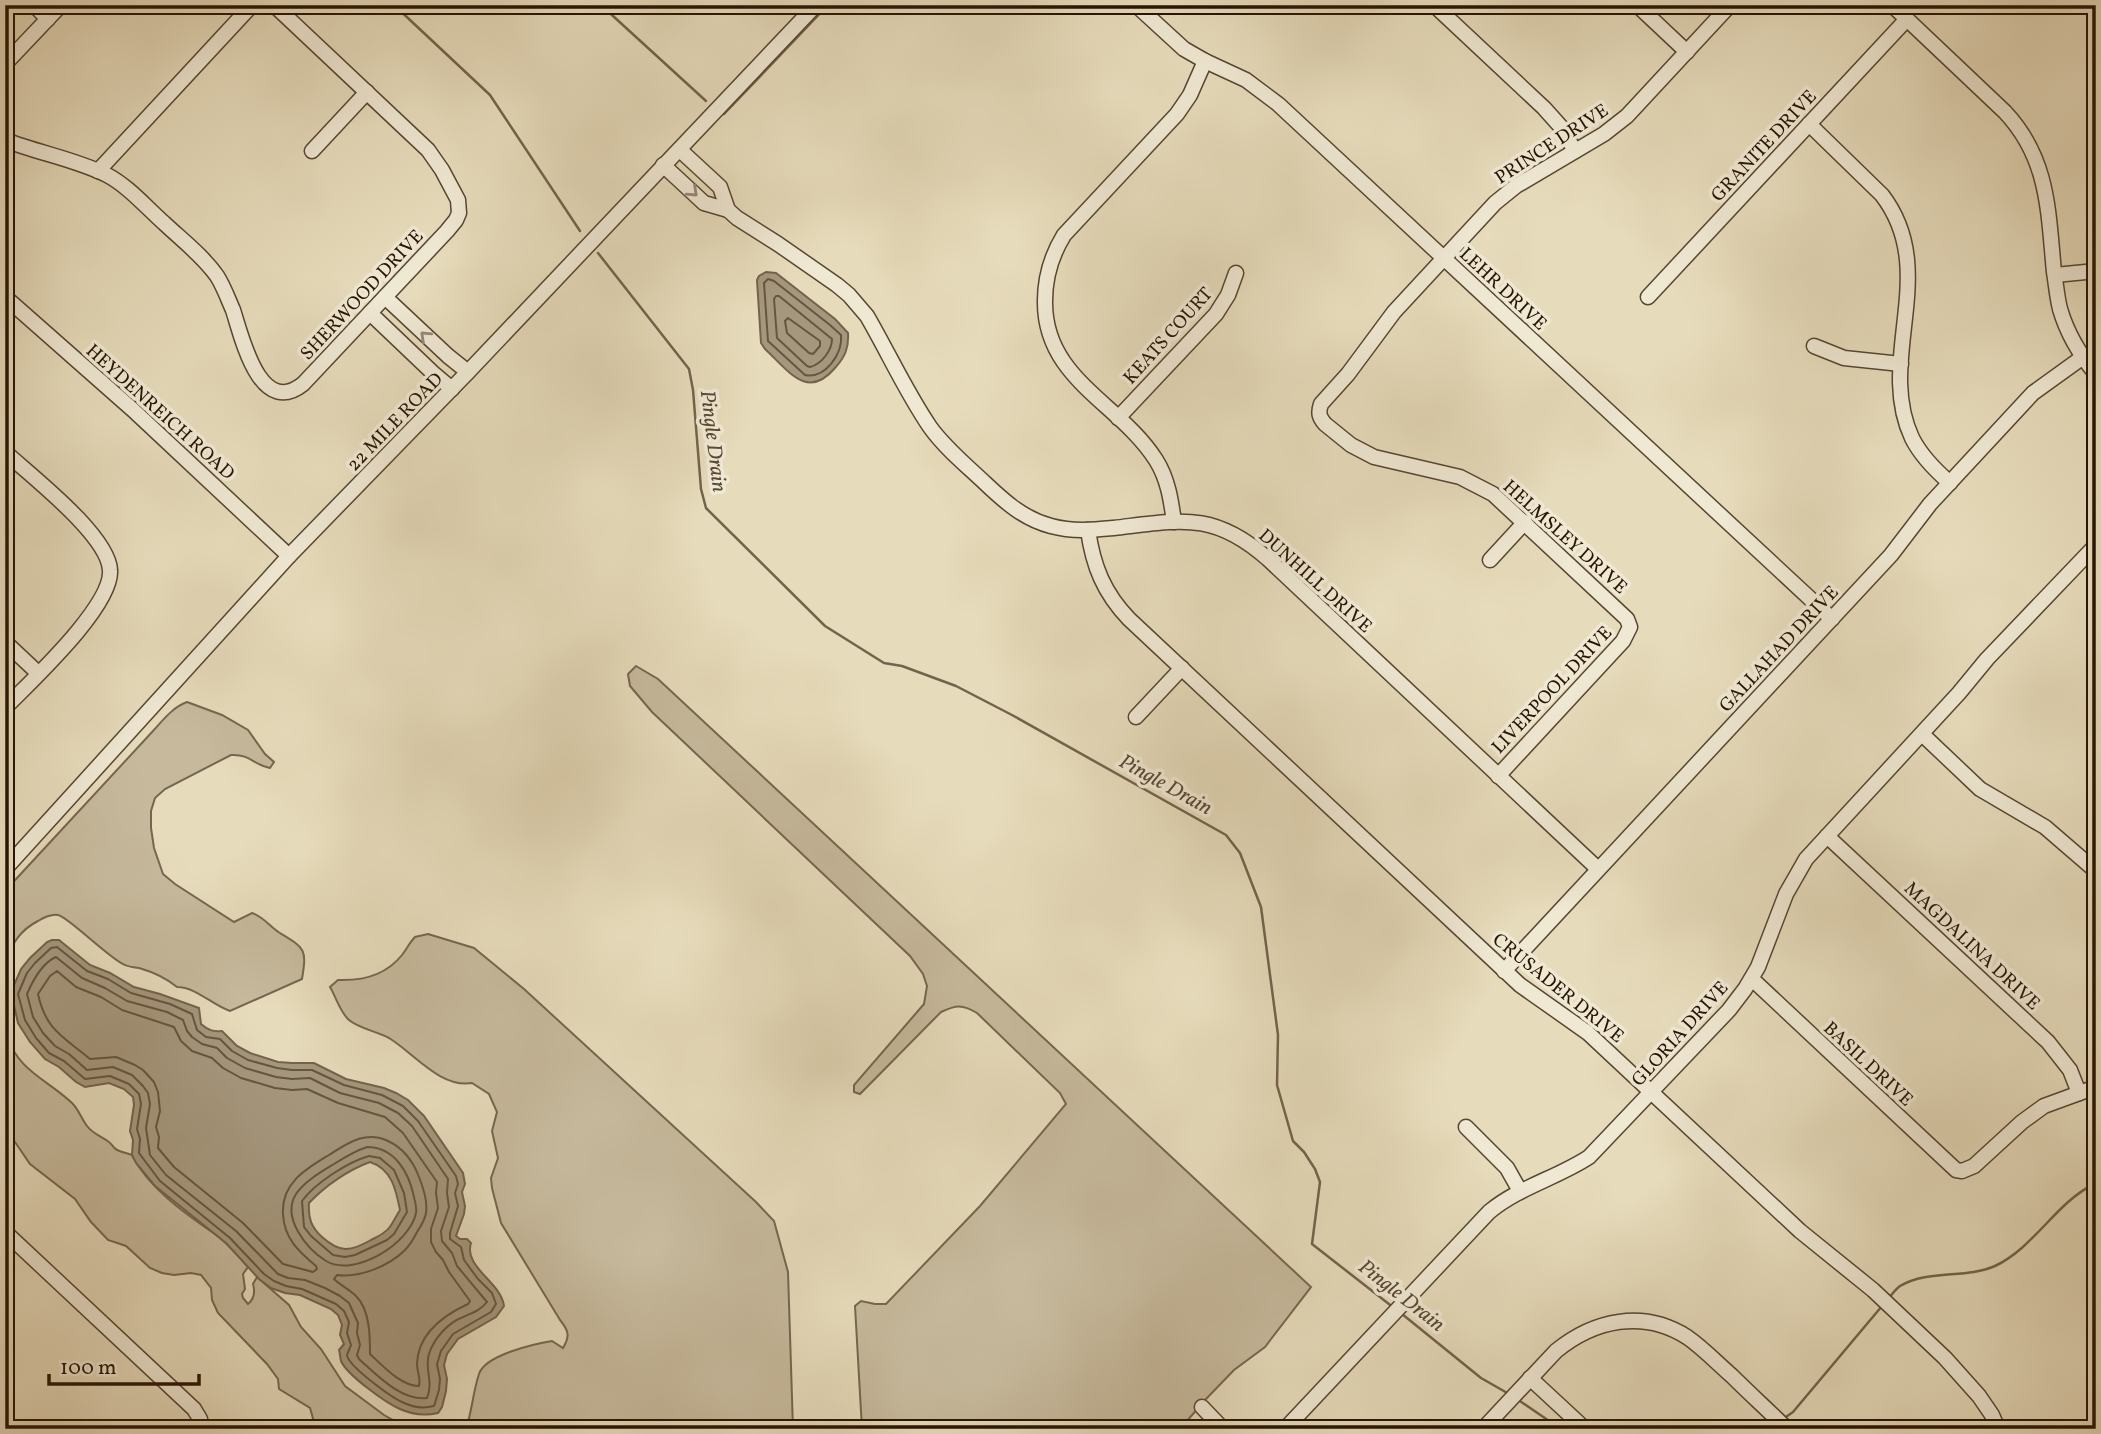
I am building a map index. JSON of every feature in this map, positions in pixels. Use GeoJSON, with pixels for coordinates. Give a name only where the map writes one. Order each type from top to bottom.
{"type":"FeatureCollection","features":[{"type":"Feature","properties":{"kind":"street"},"geometry":{"type":"LineString","coordinates":[[34,5],[48,19]]}},
{"type":"Feature","properties":{"kind":"street"},"geometry":{"type":"LineString","coordinates":[[5,64],[61,5]]}},
{"type":"Feature","properties":{"kind":"street"},"geometry":{"type":"LineString","coordinates":[[5,140],[98,171],[252,5]]}},
{"type":"Feature","properties":{"kind":"street"},"geometry":{"type":"LineString","coordinates":[[274,5],[368,92],[312,151]]}},
{"type":"Feature","properties":{"kind":"street","name":"22 MILE ROAD"},"geometry":{"type":"LineString","coordinates":[[5,869],[289,556],[452,389],[816,5]]}},
{"type":"Feature","properties":{"kind":"street","name":"LEHR DRIVE"},"geometry":{"type":"LineString","coordinates":[[1136,5],[1174,41],[1267,94],[1832,619]]}},
{"type":"Feature","properties":{"kind":"street"},"geometry":{"type":"LineString","coordinates":[[1434,5],[1544,108],[1561,127],[1575,150]]}},
{"type":"Feature","properties":{"kind":"street"},"geometry":{"type":"LineString","coordinates":[[1637,5],[1687,52]]}},
{"type":"Feature","properties":{"kind":"street","name":"PRINCE DRIVE"},"geometry":{"type":"LineString","coordinates":[[1319,415],[1321,404],[1348,374],[1389,318],[1505,193],[1604,134],[1627,116],[1730,5]]}},
{"type":"Feature","properties":{"kind":"street"},"geometry":{"type":"LineString","coordinates":[[1892,5],[1998,105],[2029,144],[2040,168],[2046,194],[2059,306],[2083,357],[2096,374]]}},
{"type":"Feature","properties":{"kind":"street","name":"GRANITE DRIVE"},"geometry":{"type":"LineString","coordinates":[[1648,297],[1907,19]]}},
{"type":"Feature","properties":{"kind":"street"},"geometry":{"type":"LineString","coordinates":[[1174,522],[1169,489],[1162,469],[1148,448],[1070,372],[1057,352],[1045,318],[1045,292],[1049,266],[1065,235],[1177,114],[1190,95],[1205,61]]}},
{"type":"Feature","properties":{"kind":"street","name":"SHERWOOD DRIVE"},"geometry":{"type":"LineString","coordinates":[[98,171],[125,188],[209,267],[227,297],[251,364],[271,388],[284,393],[291,391],[303,384],[452,226],[459,213],[454,193],[429,150],[368,92]]}},
{"type":"Feature","properties":{"kind":"street"},"geometry":{"type":"LineString","coordinates":[[1809,124],[1882,195],[1891,206],[1903,231],[1909,272],[1901,364],[1902,405],[1913,439],[1925,458],[1950,483]]}},
{"type":"Feature","properties":{"kind":"street","name":"DUNHILL DRIVE"},"geometry":{"type":"LineString","coordinates":[[680,150],[720,187],[728,210]]}},
{"type":"Feature","properties":{"kind":"street","name":"DUNHILL DRIVE"},"geometry":{"type":"LineString","coordinates":[[663,165],[704,203],[728,210],[849,295],[867,316],[930,428],[1012,508],[1036,522],[1064,529],[1088,530],[1174,522],[1195,522],[1225,529],[1257,549],[1598,869]]}},
{"type":"Feature","properties":{"kind":"street"},"geometry":{"type":"LineString","coordinates":[[2055,275],[2096,271]]}},
{"type":"Feature","properties":{"kind":"street","name":"KEATS COURT"},"geometry":{"type":"LineString","coordinates":[[1118,418],[1216,314],[1228,295],[1236,273]]}},
{"type":"Feature","properties":{"kind":"street","name":"HEYDENREICH ROAD"},"geometry":{"type":"LineString","coordinates":[[5,297],[132,409],[289,556]]}},
{"type":"Feature","properties":{"kind":"street"},"geometry":{"type":"LineString","coordinates":[[385,297],[447,356],[468,372]]}},
{"type":"Feature","properties":{"kind":"street"},"geometry":{"type":"LineString","coordinates":[[369,313],[452,389]]}},
{"type":"Feature","properties":{"kind":"street"},"geometry":{"type":"LineString","coordinates":[[1814,346],[1844,358],[1901,364]]}},
{"type":"Feature","properties":{"kind":"street","name":"GALLAHAD DRIVE"},"geometry":{"type":"LineString","coordinates":[[1504,971],[1891,555],[1922,513],[2033,393],[2083,357]]}},
{"type":"Feature","properties":{"kind":"street","name":"HELMSLEY DRIVE"},"geometry":{"type":"LineString","coordinates":[[1319,415],[1332,429],[1363,452],[1388,461],[1447,474],[1471,482],[1493,494],[1622,613],[1630,627]]}},
{"type":"Feature","properties":{"kind":"street"},"geometry":{"type":"LineString","coordinates":[[5,452],[90,530],[111,572],[103,596],[90,617],[5,708]]}},
{"type":"Feature","properties":{"kind":"street"},"geometry":{"type":"LineString","coordinates":[[1490,560],[1525,522]]}},
{"type":"Feature","properties":{"kind":"street","name":"CRUSADER DRIVE"},"geometry":{"type":"LineString","coordinates":[[1088,530],[1092,556],[1106,591],[1121,610],[1504,971],[1530,993],[1588,1033],[1800,1231],[1861,1279],[1934,1347],[1979,1396],[1998,1429]]}},
{"type":"Feature","properties":{"kind":"street","name":"GLORIA DRIVE"},"geometry":{"type":"LineString","coordinates":[[1285,1429],[1480,1221],[1497,1205],[1520,1191],[1566,1171],[1589,1157],[1729,1010],[1752,979],[1791,882],[1806,859],[1922,734],[1987,659],[2096,545]]}},
{"type":"Feature","properties":{"kind":"street","name":"LIVERPOOL DRIVE"},"geometry":{"type":"LineString","coordinates":[[1498,776],[1623,641],[1630,627]]}},
{"type":"Feature","properties":{"kind":"street"},"geometry":{"type":"LineString","coordinates":[[5,642],[38,673]]}},
{"type":"Feature","properties":{"kind":"street"},"geometry":{"type":"LineString","coordinates":[[1136,717],[1182,668]]}},
{"type":"Feature","properties":{"kind":"street"},"geometry":{"type":"LineString","coordinates":[[1922,734],[1980,789],[2045,827],[2096,871]]}},
{"type":"Feature","properties":{"kind":"street","name":"MAGDALINA DRIVE"},"geometry":{"type":"LineString","coordinates":[[1827,836],[2048,1042],[2070,1070],[2079,1093]]}},
{"type":"Feature","properties":{"kind":"street","name":"BASIL DRIVE"},"geometry":{"type":"LineString","coordinates":[[1752,979],[1951,1167],[1962,1171],[1974,1166],[2044,1105],[2079,1093]]}},
{"type":"Feature","properties":{"kind":"street"},"geometry":{"type":"LineString","coordinates":[[2079,1093],[2096,1087]]}},
{"type":"Feature","properties":{"kind":"street"},"geometry":{"type":"LineString","coordinates":[[1466,1128],[1507,1168],[1520,1191]]}},
{"type":"Feature","properties":{"kind":"street"},"geometry":{"type":"LineString","coordinates":[[8,1240],[194,1409],[200,1419],[198,1429]]}},
{"type":"Feature","properties":{"kind":"street"},"geometry":{"type":"LineString","coordinates":[[1483,1429],[1556,1351],[1578,1335],[1602,1325],[1624,1321],[1657,1324],[1689,1338],[1787,1429]]}},
{"type":"Feature","properties":{"kind":"street"},"geometry":{"type":"LineString","coordinates":[[1530,1378],[1585,1429]]}},
{"type":"Feature","properties":{"kind":"street"},"geometry":{"type":"LineString","coordinates":[[1202,1407],[1223,1429]]}},
{"type":"Feature","properties":{"kind":"shaded area"},"geometry":{"type":"Polygon","coordinates":[[[636,666],[658,679],[1311,1287],[1265,1347],[1234,1370],[1180,1429],[862,1429],[855,1306],[861,1301],[886,1304],[980,1206],[1066,1104],[1060,1093],[977,1013],[959,1007],[941,1012],[860,1094],[854,1092],[854,1085],[924,1004],[927,986],[923,974],[910,956],[652,712],[630,686],[628,674],[636,666]]]}},
{"type":"Feature","properties":{"kind":"shaded area"},"geometry":{"type":"Polygon","coordinates":[[[187,702],[222,715],[248,730],[274,762],[270,768],[243,756],[231,755],[165,789],[155,798],[151,811],[151,828],[154,848],[163,874],[234,922],[252,913],[295,942],[304,955],[302,979],[230,1011],[191,990],[177,987],[154,973],[123,964],[58,915],[42,919],[21,933],[5,962],[5,891],[164,718],[187,702]]]}},
{"type":"Feature","properties":{"kind":"shaded area"},"geometry":{"type":"Polygon","coordinates":[[[428,934],[474,948],[524,989],[774,1221],[788,1272],[793,1429],[466,1429],[483,1367],[500,1356],[534,1345],[552,1341],[563,1348],[568,1334],[501,1223],[491,1178],[498,1158],[492,1131],[497,1112],[489,1094],[472,1083],[460,1083],[439,1075],[389,1038],[353,1023],[343,1013],[330,987],[338,980],[365,978],[381,972],[396,962],[415,937],[428,934]]]}},
{"type":"Feature","properties":{"kind":"shaded area"},"geometry":{"type":"Polygon","coordinates":[[[5,1033],[25,1066],[72,1103],[89,1129],[116,1149],[132,1155],[157,1188],[222,1240],[240,1258],[248,1267],[243,1274],[245,1289],[242,1294],[248,1304],[253,1297],[253,1284],[257,1277],[289,1305],[301,1327],[321,1349],[345,1386],[384,1415],[409,1429],[316,1429],[310,1408],[279,1389],[278,1379],[267,1364],[218,1313],[212,1300],[211,1288],[201,1275],[174,1275],[150,1268],[126,1246],[108,1240],[75,1199],[30,1164],[5,1131],[5,1033]]]}},
{"type":"Feature","properties":{"kind":"water"},"geometry":{"type":"Polygon","coordinates":[[[766,272],[776,273],[835,319],[848,333],[844,356],[825,378],[815,382],[798,379],[761,343],[757,280],[766,272]]]}},
{"type":"Feature","properties":{"kind":"water"},"geometry":{"type":"Polygon","coordinates":[[[59,940],[90,965],[134,987],[199,1008],[201,1024],[211,1030],[222,1031],[237,1046],[250,1053],[278,1062],[314,1063],[346,1079],[384,1088],[408,1100],[424,1116],[463,1173],[465,1184],[462,1192],[465,1206],[456,1236],[471,1243],[472,1260],[496,1289],[504,1306],[496,1317],[458,1339],[447,1354],[444,1365],[446,1391],[438,1413],[419,1414],[405,1411],[359,1381],[341,1361],[339,1350],[344,1344],[338,1315],[300,1295],[271,1288],[259,1279],[226,1243],[155,1186],[136,1163],[132,1155],[133,1140],[130,1131],[133,1097],[124,1089],[109,1083],[85,1087],[45,1059],[30,1042],[18,1023],[11,992],[21,969],[47,942],[59,940]],[[370,1162],[353,1169],[309,1203],[310,1218],[315,1230],[334,1246],[351,1249],[364,1244],[385,1232],[400,1210],[392,1181],[377,1165],[370,1162]]]}},
{"type":"Feature","properties":{"kind":"waterway","name":"Pingle Drain"},"geometry":{"type":"LineString","coordinates":[[394,5],[490,95],[580,231]]}},
{"type":"Feature","properties":{"kind":"waterway"},"geometry":{"type":"LineString","coordinates":[[601,5],[706,101]]}},
{"type":"Feature","properties":{"kind":"waterway"},"geometry":{"type":"LineString","coordinates":[[723,113],[828,5]]}},
{"type":"Feature","properties":{"kind":"waterway","name":"Pingle Drain"},"geometry":{"type":"LineString","coordinates":[[598,253],[689,369],[701,489],[706,508],[825,626],[884,663],[902,666],[956,686],[1012,715],[1226,835],[1240,853],[1261,907],[1278,1035],[1277,1085],[1293,1141],[1304,1152],[1320,1182],[1312,1244],[1394,1308]]}},
{"type":"Feature","properties":{"kind":"waterway","name":"Pingle Drain"},"geometry":{"type":"LineString","coordinates":[[1889,1298],[1900,1286],[1911,1281],[1995,1266],[2022,1248],[2069,1201],[2096,1183]]}},
{"type":"Feature","properties":{"kind":"waterway","name":"Pingle Drain"},"geometry":{"type":"LineString","coordinates":[[1783,1419],[1793,1412],[1882,1306]]}},
{"type":"Feature","properties":{"kind":"waterway","name":"Pingle Drain"},"geometry":{"type":"LineString","coordinates":[[1402,1314],[1481,1378],[1509,1394]]}},
{"type":"Feature","properties":{"kind":"waterway","name":"Pingle Drain"},"geometry":{"type":"LineString","coordinates":[[1517,1399],[1555,1425],[1575,1429]]}},
{"type":"Feature","properties":{"kind":"waterway","name":"Pingle Drain"},"geometry":{"type":"LineString","coordinates":[[1757,1429],[1775,1425]]}}]}
